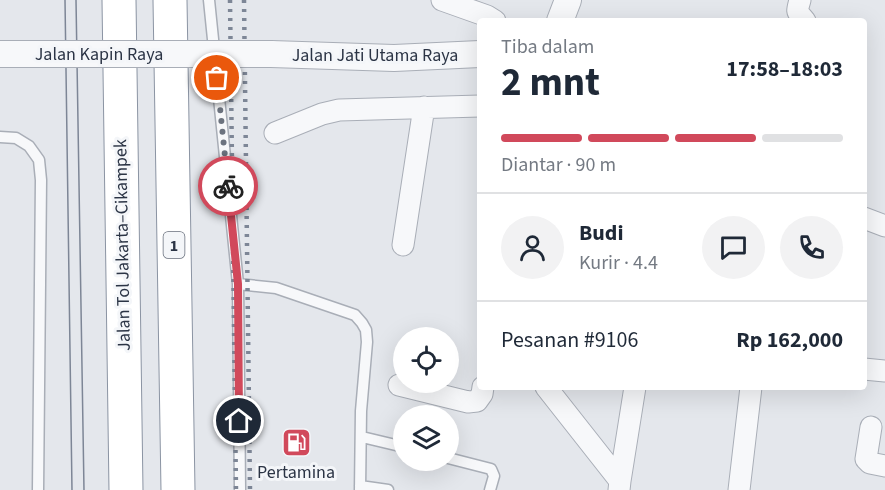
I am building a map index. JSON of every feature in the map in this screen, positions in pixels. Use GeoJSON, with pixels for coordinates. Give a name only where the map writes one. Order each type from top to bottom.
{"type":"FeatureCollection","features":[{"type":"Feature","properties":{"kind":"highway","name":"Jalan Tol Jakarta–Cikampek"},"geometry":{"type":"LineString","coordinates":[[119,0],[126,490]]}},
{"type":"Feature","properties":{"kind":"highway","name":"1"},"geometry":{"type":"LineString","coordinates":[[170,0],[178,490]]}},
{"type":"Feature","properties":{"kind":"street"},"geometry":{"type":"LineString","coordinates":[[442,0],[490,18]]}},
{"type":"Feature","properties":{"kind":"street"},"geometry":{"type":"LineString","coordinates":[[561,18],[568,0]]}},
{"type":"Feature","properties":{"kind":"street"},"geometry":{"type":"LineString","coordinates":[[800,0],[797,9],[802,18]]}},
{"type":"Feature","properties":{"kind":"street","name":"Jalan Kapin Raya"},"geometry":{"type":"LineString","coordinates":[[0,54],[271,54]]}},
{"type":"Feature","properties":{"kind":"street","name":"Jalan Jati Utama Raya"},"geometry":{"type":"LineString","coordinates":[[271,54],[394,58],[477,54]]}},
{"type":"Feature","properties":{"kind":"street"},"geometry":{"type":"LineString","coordinates":[[275,133],[322,114],[339,110],[477,106]]}},
{"type":"Feature","properties":{"kind":"street"},"geometry":{"type":"LineString","coordinates":[[403,245],[424,107]]}},
{"type":"Feature","properties":{"kind":"street"},"geometry":{"type":"LineString","coordinates":[[867,219],[885,226]]}},
{"type":"Feature","properties":{"kind":"street"},"geometry":{"type":"LineString","coordinates":[[867,369],[885,371]]}},
{"type":"Feature","properties":{"kind":"street"},"geometry":{"type":"LineString","coordinates":[[431,393],[468,402],[477,401],[483,390]]}},
{"type":"Feature","properties":{"kind":"street"},"geometry":{"type":"LineString","coordinates":[[548,390],[619,486]]}},
{"type":"Feature","properties":{"kind":"street"},"geometry":{"type":"LineString","coordinates":[[619,486],[635,390]]}},
{"type":"Feature","properties":{"kind":"street"},"geometry":{"type":"LineString","coordinates":[[739,490],[750,390]]}},
{"type":"Feature","properties":{"kind":"street"},"geometry":{"type":"LineString","coordinates":[[871,427],[866,459],[870,463],[885,466]]}},
{"type":"Feature","properties":{"kind":"lane"},"geometry":{"type":"LineString","coordinates":[[209,0],[238,284],[240,490]]}},
{"type":"Feature","properties":{"kind":"lane"},"geometry":{"type":"LineString","coordinates":[[0,137],[16,138],[29,146],[39,160],[41,180],[38,490]]}},
{"type":"Feature","properties":{"kind":"lane"},"geometry":{"type":"LineString","coordinates":[[238,284],[276,288],[355,315],[362,323],[366,330],[367,342],[361,411],[360,488],[388,490]]}},
{"type":"Feature","properties":{"kind":"lane"},"geometry":{"type":"LineString","coordinates":[[362,437],[393,444]]}},
{"type":"Feature","properties":{"kind":"lane"},"geometry":{"type":"LineString","coordinates":[[459,461],[491,469],[494,476],[490,490]]}},
{"type":"Feature","properties":{"kind":"tram line"},"geometry":{"type":"LineString","coordinates":[[65,0],[72,490]]}},
{"type":"Feature","properties":{"kind":"tram line"},"geometry":{"type":"LineString","coordinates":[[76,0],[84,490]]}},
{"type":"Feature","properties":{"kind":"railway"},"geometry":{"type":"LineString","coordinates":[[230,0],[236,490]]}},
{"type":"Feature","properties":{"kind":"railway"},"geometry":{"type":"LineString","coordinates":[[244,0],[250,490]]}},
{"type":"Feature","properties":{"kind":"way so far"},"geometry":{"type":"LineString","coordinates":[[217,78],[228,186]]}},
{"type":"Feature","properties":{"kind":"place","name":"Pertamina"},"geometry":{"type":"Point","coordinates":[296,443]}},
{"type":"Feature","properties":{"kind":"route"},"geometry":{"type":"LineString","coordinates":[[228,186],[238,284],[239,421]]}}]}
